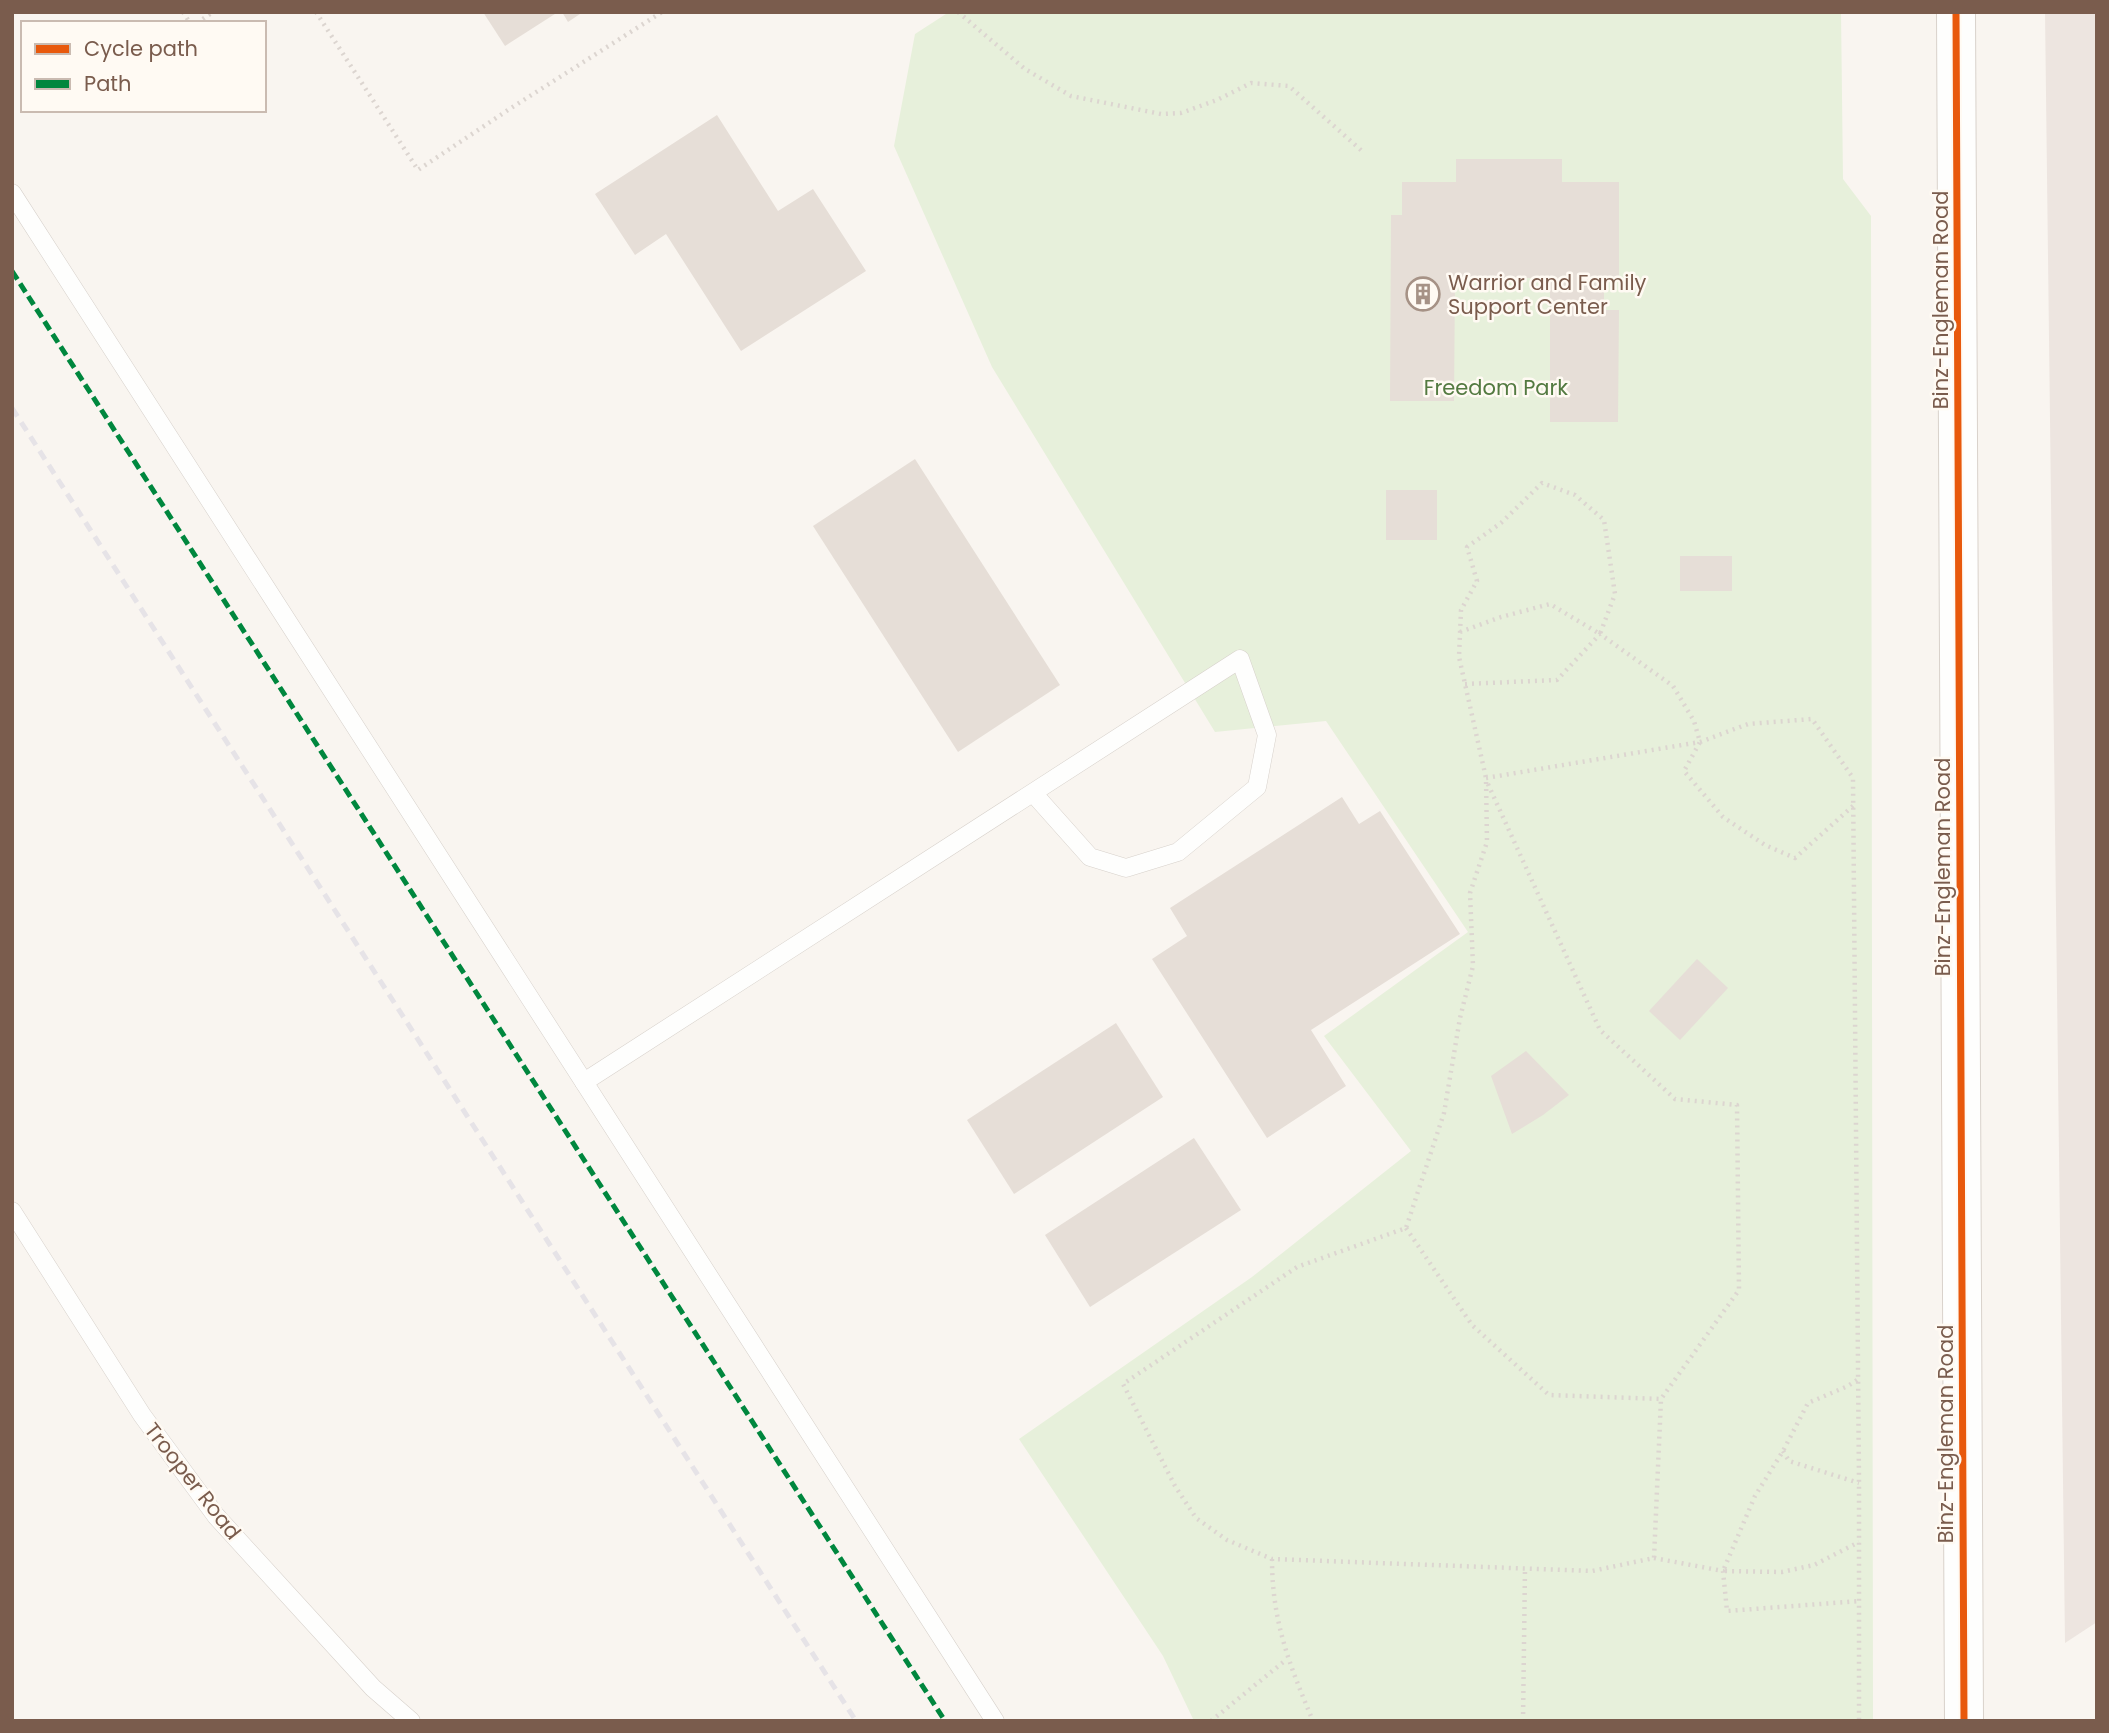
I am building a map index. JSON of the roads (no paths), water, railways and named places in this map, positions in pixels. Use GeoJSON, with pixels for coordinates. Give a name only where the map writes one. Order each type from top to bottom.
{"type":"FeatureCollection","features":[{"type":"Feature","properties":{"kind":"street","name":"Binz-Engleman Road"},"geometry":{"type":"LineString","coordinates":[[1956,12],[1964,1721]]}},
{"type":"Feature","properties":{"kind":"lane"},"geometry":{"type":"LineString","coordinates":[[12,194],[995,1721]]}},
{"type":"Feature","properties":{"kind":"lane"},"geometry":{"type":"LineString","coordinates":[[584,1082],[1032,793],[1140,724],[1240,659],[1267,735],[1257,787],[1178,852],[1126,868],[1090,857],[1032,793]]}},
{"type":"Feature","properties":{"kind":"lane","name":"Trooper Road"},"geometry":{"type":"LineString","coordinates":[[12,1211],[142,1415],[216,1516],[373,1688],[411,1721]]}},
{"type":"Feature","properties":{"kind":"railway"},"geometry":{"type":"LineString","coordinates":[[12,408],[856,1721]]}},
{"type":"Feature","properties":{"kind":"place","name":"Warrior and Family Support Center"},"geometry":{"type":"Point","coordinates":[1423,294]}},
{"type":"Feature","properties":{"kind":"park label","name":"Freedom Park"},"geometry":{"type":"Point","coordinates":[1496,387]}}]}
